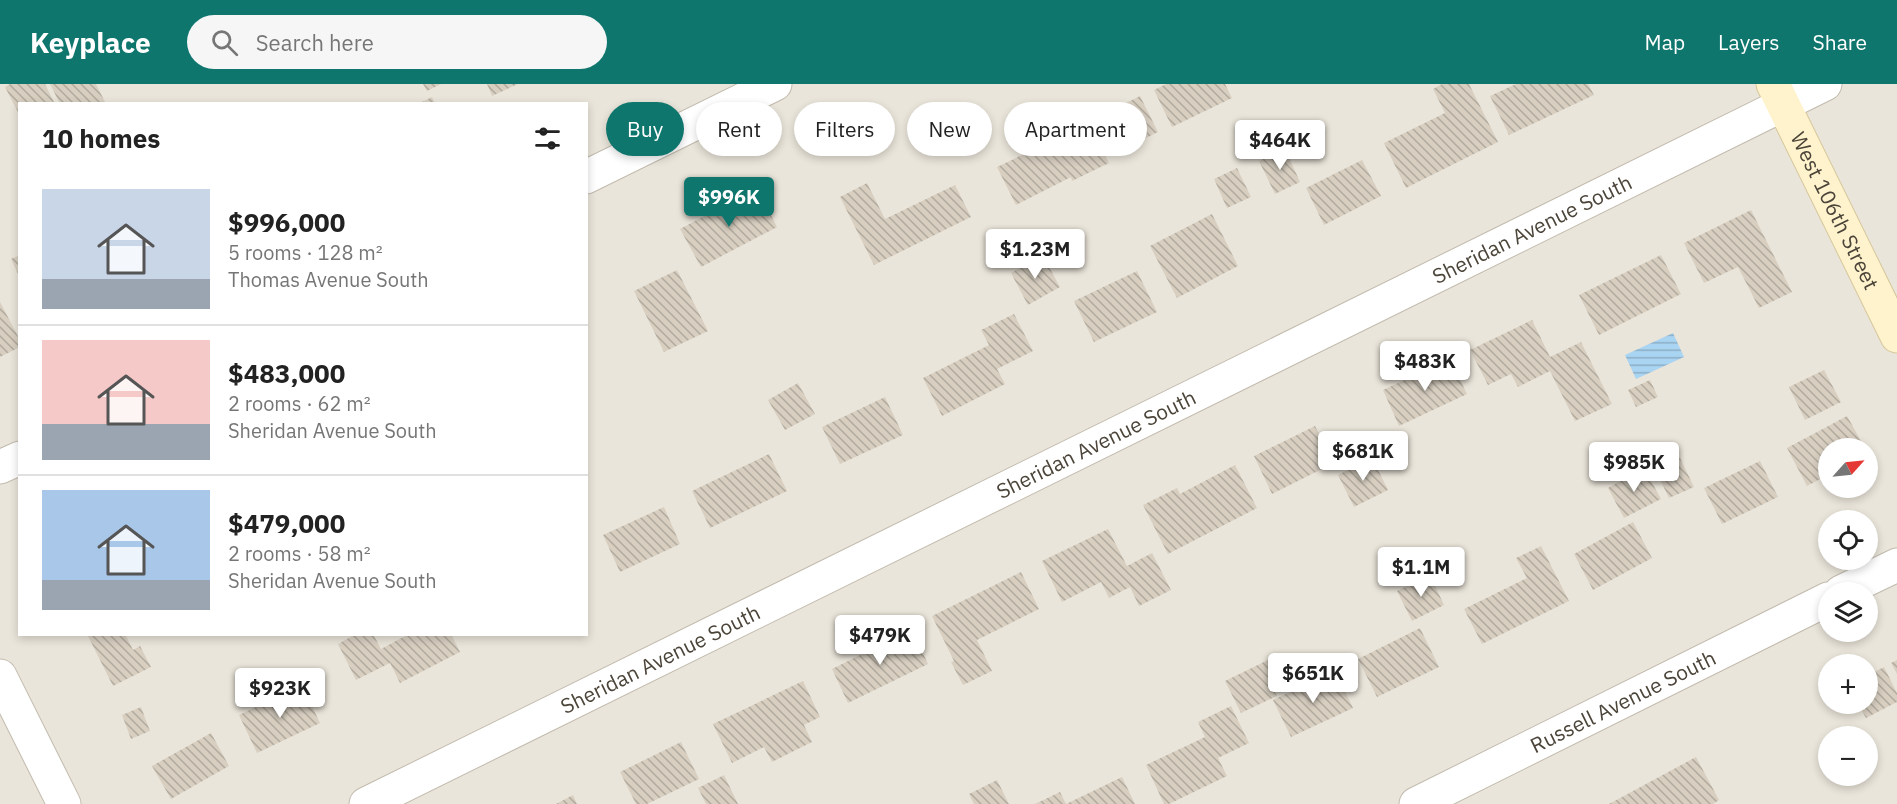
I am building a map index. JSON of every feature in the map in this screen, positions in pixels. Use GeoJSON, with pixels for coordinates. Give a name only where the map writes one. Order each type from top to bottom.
{"type":"FeatureCollection","features":[{"type":"Feature","properties":{"kind":"street"},"geometry":{"type":"LineString","coordinates":[[588,176],[775,84]]}},
{"type":"Feature","properties":{"kind":"street","name":"Sheridan Avenue South"},"geometry":{"type":"LineString","coordinates":[[366,804],[1778,94],[1825,84]]}},
{"type":"Feature","properties":{"kind":"street","name":"West 106th Street"},"geometry":{"type":"LineString","coordinates":[[1778,94],[1897,336]]}},
{"type":"Feature","properties":{"kind":"street"},"geometry":{"type":"LineString","coordinates":[[0,467],[18,459]]}},
{"type":"Feature","properties":{"kind":"street"},"geometry":{"type":"LineString","coordinates":[[1862,582],[1897,565]]}},
{"type":"Feature","properties":{"kind":"street","name":"Russell Avenue South"},"geometry":{"type":"LineString","coordinates":[[1416,804],[1818,604]]}},
{"type":"Feature","properties":{"kind":"street"},"geometry":{"type":"LineString","coordinates":[[0,676],[64,804]]}},
{"type":"Feature","properties":{"kind":"shaded area"},"geometry":{"type":"Polygon","coordinates":[[[0,84],[1897,84],[1897,804],[0,804],[0,84]]]}},
{"type":"Feature","properties":{"kind":"water"},"geometry":{"type":"Polygon","coordinates":[[[1673,333],[1684,357],[1636,379],[1625,355],[1673,333]]]}},
{"type":"Feature","properties":{"kind":"building"},"geometry":{"type":"Polygon","coordinates":[[[10,84],[45,84],[54,102],[18,102],[18,112],[5,87],[10,84]]]}},
{"type":"Feature","properties":{"kind":"building"},"geometry":{"type":"Polygon","coordinates":[[[50,84],[96,84],[105,102],[59,102],[50,84]]]}},
{"type":"Feature","properties":{"kind":"building"},"geometry":{"type":"Polygon","coordinates":[[[423,84],[441,84],[427,91],[423,84]]]}},
{"type":"Feature","properties":{"kind":"building"},"geometry":{"type":"Polygon","coordinates":[[[487,84],[518,84],[492,96],[487,84]]]}},
{"type":"Feature","properties":{"kind":"building"},"geometry":{"type":"Polygon","coordinates":[[[1166,84],[1225,84],[1232,98],[1172,127],[1154,90],[1166,84]]]}},
{"type":"Feature","properties":{"kind":"building"},"geometry":{"type":"Polygon","coordinates":[[[1442,84],[1469,84],[1498,142],[1406,188],[1384,143],[1445,113],[1433,89],[1442,84]]]}},
{"type":"Feature","properties":{"kind":"building"},"geometry":{"type":"Polygon","coordinates":[[[1516,84],[1588,84],[1594,95],[1509,135],[1490,96],[1516,84]]]}},
{"type":"Feature","properties":{"kind":"building"},"geometry":{"type":"Polygon","coordinates":[[[1140,96],[1143,102],[1128,102],[1140,96]]]}},
{"type":"Feature","properties":{"kind":"building"},"geometry":{"type":"Polygon","coordinates":[[[432,97],[434,102],[422,102],[432,97]]]}},
{"type":"Feature","properties":{"kind":"building"},"geometry":{"type":"Polygon","coordinates":[[[1147,110],[1158,132],[1147,138],[1147,110]]]}},
{"type":"Feature","properties":{"kind":"building"},"geometry":{"type":"Polygon","coordinates":[[[1285,149],[1300,182],[1275,194],[1259,161],[1285,149]]]}},
{"type":"Feature","properties":{"kind":"building"},"geometry":{"type":"Polygon","coordinates":[[[1020,156],[1106,156],[1109,163],[1072,181],[1071,177],[1016,205],[997,167],[1020,156]]]}},
{"type":"Feature","properties":{"kind":"building"},"geometry":{"type":"Polygon","coordinates":[[[1362,160],[1381,196],[1324,225],[1306,188],[1362,160]]]}},
{"type":"Feature","properties":{"kind":"building"},"geometry":{"type":"Polygon","coordinates":[[[1237,168],[1251,197],[1227,208],[1214,179],[1237,168]]]}},
{"type":"Feature","properties":{"kind":"building"},"geometry":{"type":"Polygon","coordinates":[[[867,183],[885,219],[955,185],[971,217],[874,265],[840,197],[867,183]]]}},
{"type":"Feature","properties":{"kind":"building"},"geometry":{"type":"Polygon","coordinates":[[[757,188],[777,227],[701,267],[680,229],[757,188]]]}},
{"type":"Feature","properties":{"kind":"building"},"geometry":{"type":"Polygon","coordinates":[[[1751,210],[1792,292],[1759,308],[1738,267],[1704,283],[1684,243],[1751,210]]]}},
{"type":"Feature","properties":{"kind":"building"},"geometry":{"type":"Polygon","coordinates":[[[1212,214],[1238,266],[1177,298],[1150,246],[1212,214]]]}},
{"type":"Feature","properties":{"kind":"building"},"geometry":{"type":"Polygon","coordinates":[[[1661,255],[1681,294],[1599,335],[1579,295],[1661,255]]]}},
{"type":"Feature","properties":{"kind":"building"},"geometry":{"type":"Polygon","coordinates":[[[18,256],[18,274],[11,259],[18,256]]]}},
{"type":"Feature","properties":{"kind":"building"},"geometry":{"type":"Polygon","coordinates":[[[1043,256],[1060,287],[1028,305],[1011,273],[1043,256]]]}},
{"type":"Feature","properties":{"kind":"building"},"geometry":{"type":"Polygon","coordinates":[[[677,270],[708,331],[664,352],[634,291],[677,270]]]}},
{"type":"Feature","properties":{"kind":"building"},"geometry":{"type":"Polygon","coordinates":[[[1137,271],[1157,312],[1094,342],[1074,301],[1137,271]]]}},
{"type":"Feature","properties":{"kind":"building"},"geometry":{"type":"Polygon","coordinates":[[[0,302],[18,336],[18,348],[0,357],[0,302]]]}},
{"type":"Feature","properties":{"kind":"building"},"geometry":{"type":"Polygon","coordinates":[[[1014,314],[1033,351],[997,369],[1005,384],[942,416],[923,378],[989,345],[981,330],[1014,314]]]}},
{"type":"Feature","properties":{"kind":"building"},"geometry":{"type":"Polygon","coordinates":[[[1532,320],[1550,357],[1581,342],[1612,404],[1575,421],[1550,371],[1518,387],[1511,374],[1488,385],[1470,350],[1532,320]]]}},
{"type":"Feature","properties":{"kind":"building"},"geometry":{"type":"Polygon","coordinates":[[[1450,359],[1467,394],[1399,426],[1383,390],[1450,359]]]}},
{"type":"Feature","properties":{"kind":"building"},"geometry":{"type":"Polygon","coordinates":[[[1824,370],[1841,402],[1805,420],[1789,387],[1824,370]]]}},
{"type":"Feature","properties":{"kind":"building"},"geometry":{"type":"Polygon","coordinates":[[[1650,380],[1658,397],[1636,407],[1628,390],[1650,380]]]}},
{"type":"Feature","properties":{"kind":"building"},"geometry":{"type":"Polygon","coordinates":[[[798,383],[815,414],[785,430],[768,400],[798,383]]]}},
{"type":"Feature","properties":{"kind":"building"},"geometry":{"type":"Polygon","coordinates":[[[885,397],[903,435],[840,464],[822,427],[885,397]]]}},
{"type":"Feature","properties":{"kind":"building"},"geometry":{"type":"Polygon","coordinates":[[[1847,416],[1859,438],[1818,438],[1818,480],[1807,486],[1787,448],[1847,416]]]}},
{"type":"Feature","properties":{"kind":"building"},"geometry":{"type":"Polygon","coordinates":[[[1315,426],[1334,463],[1272,494],[1254,456],[1315,426]]]}},
{"type":"Feature","properties":{"kind":"building"},"geometry":{"type":"Polygon","coordinates":[[[769,454],[787,491],[710,528],[692,491],[769,454]]]}},
{"type":"Feature","properties":{"kind":"building"},"geometry":{"type":"Polygon","coordinates":[[[1372,458],[1388,490],[1354,507],[1338,475],[1372,458]]]}},
{"type":"Feature","properties":{"kind":"building"},"geometry":{"type":"Polygon","coordinates":[[[1680,458],[1694,487],[1669,498],[1655,469],[1680,458]]]}},
{"type":"Feature","properties":{"kind":"building"},"geometry":{"type":"Polygon","coordinates":[[[1760,461],[1778,497],[1722,524],[1704,488],[1760,461]]]}},
{"type":"Feature","properties":{"kind":"building"},"geometry":{"type":"Polygon","coordinates":[[[1235,465],[1257,508],[1168,554],[1143,505],[1177,488],[1180,494],[1235,465]]]}},
{"type":"Feature","properties":{"kind":"building"},"geometry":{"type":"Polygon","coordinates":[[[1644,468],[1661,499],[1624,518],[1608,488],[1644,468]]]}},
{"type":"Feature","properties":{"kind":"building"},"geometry":{"type":"Polygon","coordinates":[[[664,507],[680,544],[620,572],[603,535],[664,507]]]}},
{"type":"Feature","properties":{"kind":"building"},"geometry":{"type":"Polygon","coordinates":[[[1633,522],[1652,558],[1593,590],[1574,554],[1633,522]]]}},
{"type":"Feature","properties":{"kind":"building"},"geometry":{"type":"Polygon","coordinates":[[[1108,529],[1127,566],[1152,553],[1171,590],[1139,606],[1130,587],[1109,598],[1101,582],[1062,602],[1042,561],[1108,529]]]}},
{"type":"Feature","properties":{"kind":"building"},"geometry":{"type":"Polygon","coordinates":[[[1541,546],[1569,601],[1482,644],[1464,609],[1527,578],[1516,558],[1541,546]]]}},
{"type":"Feature","properties":{"kind":"building"},"geometry":{"type":"Polygon","coordinates":[[[1021,572],[1039,609],[977,640],[992,671],[963,685],[932,616],[1021,572]]]}},
{"type":"Feature","properties":{"kind":"building"},"geometry":{"type":"Polygon","coordinates":[[[1430,575],[1444,605],[1412,621],[1397,591],[1430,575]]]}},
{"type":"Feature","properties":{"kind":"building"},"geometry":{"type":"Polygon","coordinates":[[[1420,628],[1439,667],[1377,697],[1358,659],[1420,628]]]}},
{"type":"Feature","properties":{"kind":"building"},"geometry":{"type":"Polygon","coordinates":[[[912,629],[928,664],[848,703],[832,669],[912,629]]]}},
{"type":"Feature","properties":{"kind":"building"},"geometry":{"type":"Polygon","coordinates":[[[88,636],[126,636],[133,650],[140,646],[151,667],[113,686],[88,636]]]}},
{"type":"Feature","properties":{"kind":"building"},"geometry":{"type":"Polygon","coordinates":[[[352,636],[374,636],[381,649],[405,636],[452,636],[460,652],[400,683],[390,663],[356,680],[338,644],[352,636]]]}},
{"type":"Feature","properties":{"kind":"building"},"geometry":{"type":"Polygon","coordinates":[[[1274,657],[1283,677],[1270,683],[1277,696],[1241,713],[1225,681],[1274,657]]]}},
{"type":"Feature","properties":{"kind":"building"},"geometry":{"type":"Polygon","coordinates":[[[1897,660],[1897,674],[1891,663],[1897,660]]]}},
{"type":"Feature","properties":{"kind":"building"},"geometry":{"type":"Polygon","coordinates":[[[1884,667],[1897,693],[1897,702],[1878,712],[1878,670],[1884,667]]]}},
{"type":"Feature","properties":{"kind":"building"},"geometry":{"type":"Polygon","coordinates":[[[1335,671],[1353,708],[1291,737],[1273,700],[1335,671]]]}},
{"type":"Feature","properties":{"kind":"building"},"geometry":{"type":"Polygon","coordinates":[[[803,681],[820,717],[804,725],[812,742],[772,762],[764,747],[732,763],[713,724],[803,681]]]}},
{"type":"Feature","properties":{"kind":"building"},"geometry":{"type":"Polygon","coordinates":[[[302,685],[320,723],[257,753],[239,715],[302,685]]]}},
{"type":"Feature","properties":{"kind":"building"},"geometry":{"type":"Polygon","coordinates":[[[1231,706],[1249,743],[1218,758],[1227,776],[1169,804],[1164,804],[1146,765],[1205,737],[1198,722],[1231,706]]]}},
{"type":"Feature","properties":{"kind":"building"},"geometry":{"type":"Polygon","coordinates":[[[141,707],[150,731],[131,739],[122,715],[141,707]]]}},
{"type":"Feature","properties":{"kind":"building"},"geometry":{"type":"Polygon","coordinates":[[[211,733],[229,766],[171,799],[152,766],[211,733]]]}},
{"type":"Feature","properties":{"kind":"building"},"geometry":{"type":"Polygon","coordinates":[[[681,742],[699,779],[647,804],[636,804],[620,772],[681,742]]]}},
{"type":"Feature","properties":{"kind":"building"},"geometry":{"type":"Polygon","coordinates":[[[1696,757],[1719,800],[1713,804],[1609,804],[1696,757]]]}},
{"type":"Feature","properties":{"kind":"building"},"geometry":{"type":"Polygon","coordinates":[[[724,775],[738,804],[706,804],[698,788],[724,775]]]}},
{"type":"Feature","properties":{"kind":"building"},"geometry":{"type":"Polygon","coordinates":[[[1122,777],[1135,804],[1066,804],[1122,777]]]}},
{"type":"Feature","properties":{"kind":"building"},"geometry":{"type":"Polygon","coordinates":[[[997,780],[1009,804],[974,804],[969,794],[997,780]]]}},
{"type":"Feature","properties":{"kind":"building"},"geometry":{"type":"Polygon","coordinates":[[[1060,792],[1066,804],[1035,804],[1060,792]]]}},
{"type":"Feature","properties":{"kind":"building"},"geometry":{"type":"Polygon","coordinates":[[[573,795],[577,804],[556,804],[573,795]]]}}]}
